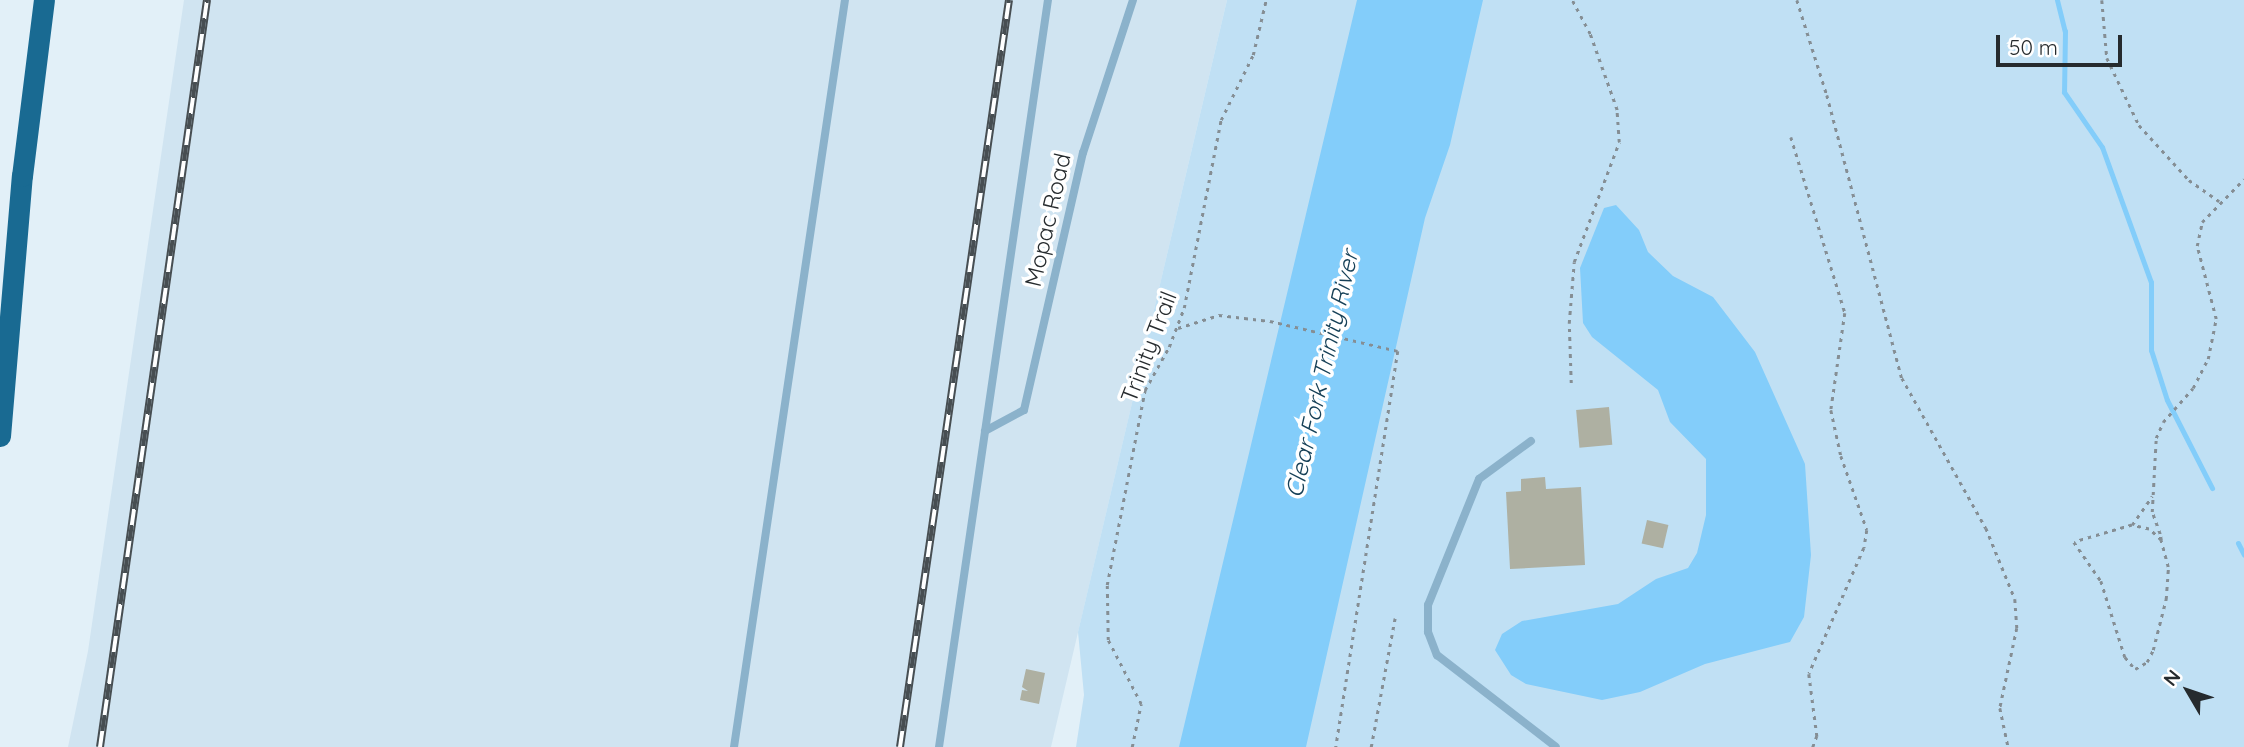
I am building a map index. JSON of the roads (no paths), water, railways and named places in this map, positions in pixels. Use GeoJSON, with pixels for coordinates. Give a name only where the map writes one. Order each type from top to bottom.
{"type":"FeatureCollection","features":[{"type":"Feature","properties":{"kind":"highway"},"geometry":{"type":"LineString","coordinates":[[0,436],[22,176],[44,0]]}},
{"type":"Feature","properties":{"kind":"lane"},"geometry":{"type":"LineString","coordinates":[[734,747],[845,0]]}},
{"type":"Feature","properties":{"kind":"lane","name":"Mopac Road"},"geometry":{"type":"LineString","coordinates":[[939,747],[1048,0]]}},
{"type":"Feature","properties":{"kind":"lane","name":"Mopac Road"},"geometry":{"type":"LineString","coordinates":[[985,431],[1024,410],[1083,153],[1133,0]]}},
{"type":"Feature","properties":{"kind":"lane"},"geometry":{"type":"LineString","coordinates":[[1531,441],[1479,480],[1428,605],[1428,632],[1437,655],[1556,747]]}},
{"type":"Feature","properties":{"kind":"water","name":"Clear Fork Trinity River"},"geometry":{"type":"Polygon","coordinates":[[[1357,0],[1483,0],[1450,145],[1425,218],[1306,747],[1179,747],[1357,0]]]}},
{"type":"Feature","properties":{"kind":"water"},"geometry":{"type":"Polygon","coordinates":[[[1616,205],[1639,230],[1648,252],[1673,276],[1713,297],[1755,352],[1805,464],[1811,555],[1804,617],[1790,642],[1705,664],[1640,692],[1602,700],[1526,684],[1511,675],[1495,650],[1502,634],[1522,621],[1618,604],[1656,579],[1688,568],[1697,553],[1706,515],[1706,459],[1670,422],[1658,390],[1592,337],[1583,323],[1580,268],[1604,208],[1616,205]]]}},
{"type":"Feature","properties":{"kind":"waterway"},"geometry":{"type":"LineString","coordinates":[[2057,0],[2065,31],[2064,92],[2102,147],[2151,282],[2151,350],[2167,400],[2212,488]]}},
{"type":"Feature","properties":{"kind":"waterway"},"geometry":{"type":"LineString","coordinates":[[2238,543],[2244,555]]}},
{"type":"Feature","properties":{"kind":"railway"},"geometry":{"type":"LineString","coordinates":[[100,747],[207,0]]}},
{"type":"Feature","properties":{"kind":"railway"},"geometry":{"type":"LineString","coordinates":[[900,747],[1009,0]]}}]}
